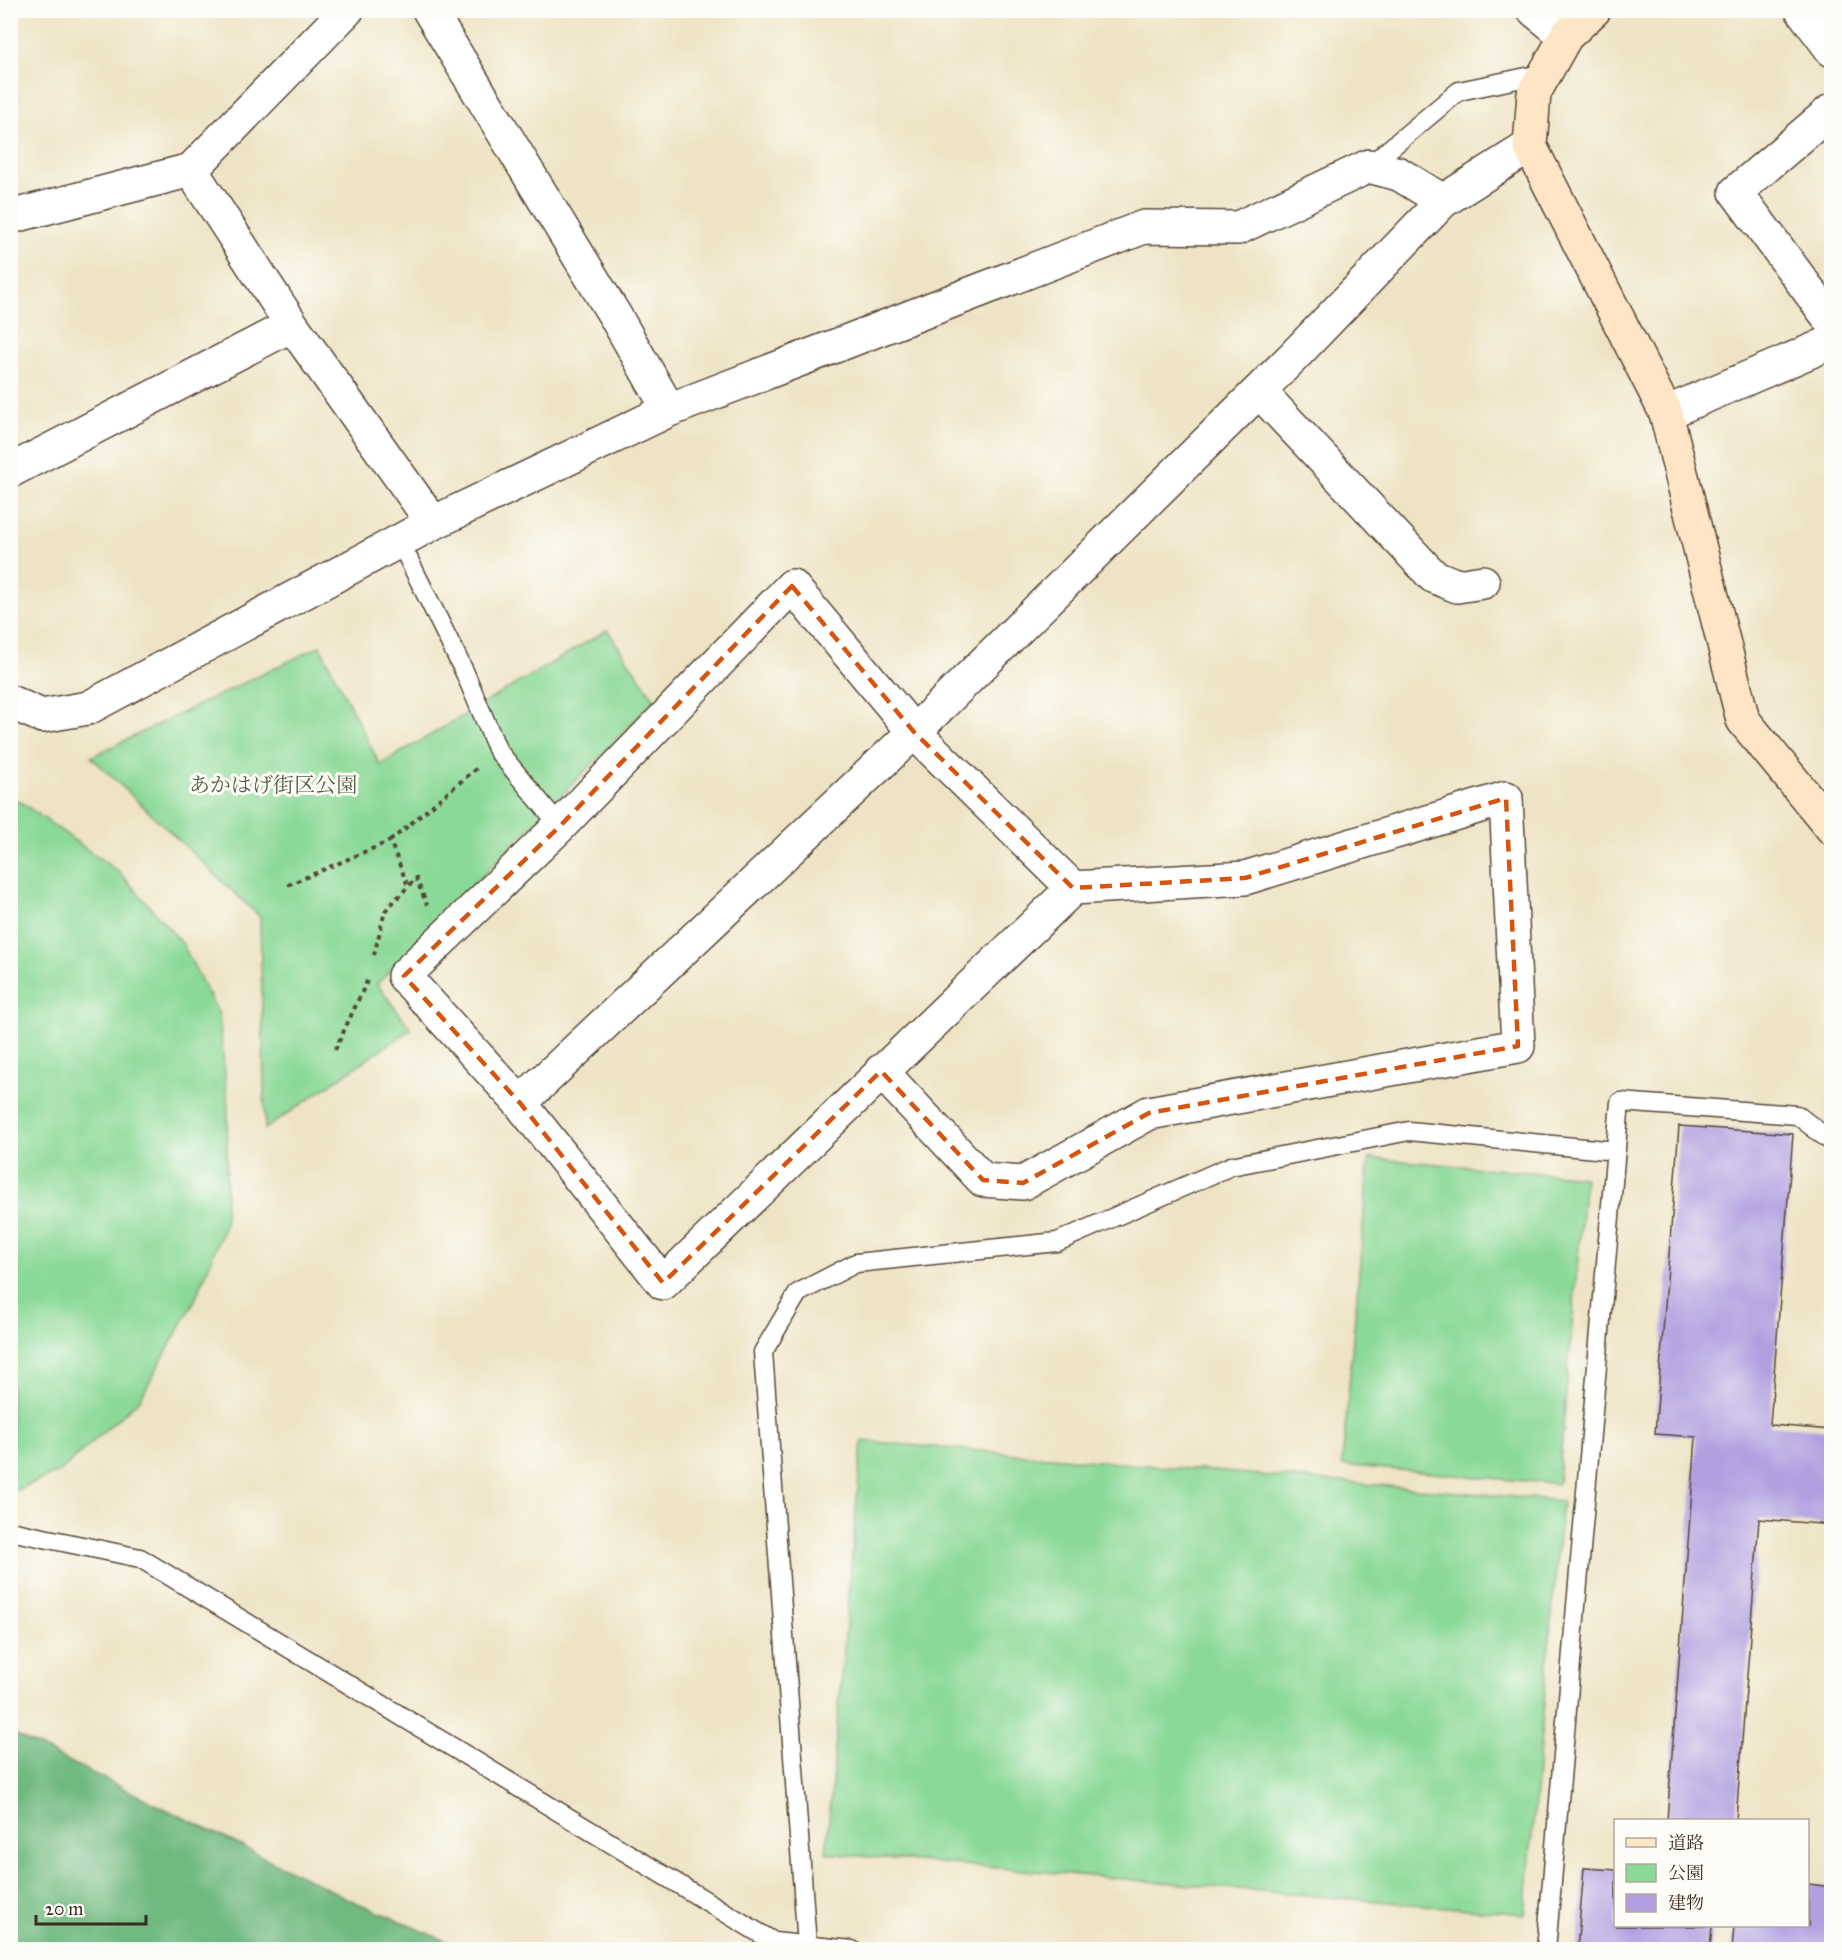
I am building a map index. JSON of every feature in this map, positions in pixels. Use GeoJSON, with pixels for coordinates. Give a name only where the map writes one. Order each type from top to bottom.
{"type":"FeatureCollection","features":[{"type":"Feature","properties":{"kind":"street"},"geometry":{"type":"LineString","coordinates":[[10,217],[191,170],[347,10]]}},
{"type":"Feature","properties":{"kind":"street"},"geometry":{"type":"LineString","coordinates":[[429,10],[611,309],[669,410]]}},
{"type":"Feature","properties":{"kind":"street"},"geometry":{"type":"LineString","coordinates":[[1534,10],[1566,36]]}},
{"type":"Feature","properties":{"kind":"street"},"geometry":{"type":"LineString","coordinates":[[1594,10],[1566,36],[1534,93],[1530,146],[1666,413],[1743,720],[1832,828]]}},
{"type":"Feature","properties":{"kind":"street"},"geometry":{"type":"LineString","coordinates":[[1802,10],[1832,50]]}},
{"type":"Feature","properties":{"kind":"street"},"geometry":{"type":"LineString","coordinates":[[1832,110],[1736,192],[1832,322]]}},
{"type":"Feature","properties":{"kind":"street"},"geometry":{"type":"LineString","coordinates":[[520,1104],[914,732],[1259,391],[1443,201],[1530,146]]}},
{"type":"Feature","properties":{"kind":"street"},"geometry":{"type":"LineString","coordinates":[[10,702],[42,716],[88,708],[399,540],[669,410],[1144,227],[1238,228],[1369,166],[1399,174],[1443,201]]}},
{"type":"Feature","properties":{"kind":"street"},"geometry":{"type":"LineString","coordinates":[[191,170],[292,325],[433,523]]}},
{"type":"Feature","properties":{"kind":"street"},"geometry":{"type":"LineString","coordinates":[[10,471],[292,325]]}},
{"type":"Feature","properties":{"kind":"street"},"geometry":{"type":"LineString","coordinates":[[1666,413],[1832,342]]}},
{"type":"Feature","properties":{"kind":"street"},"geometry":{"type":"LineString","coordinates":[[1259,391],[1433,576],[1457,586],[1484,582]]}},
{"type":"Feature","properties":{"kind":"street"},"geometry":{"type":"LineString","coordinates":[[881,1071],[983,1180],[1023,1183],[1149,1113],[1518,1046],[1506,798],[1245,878],[1073,888],[881,1071],[663,1283],[520,1104],[404,976],[560,826],[792,586],[914,732],[1073,888]]}},
{"type":"Feature","properties":{"kind":"lane"},"geometry":{"type":"LineString","coordinates":[[1369,166],[1458,91],[1546,73]]}},
{"type":"Feature","properties":{"kind":"lane"},"geometry":{"type":"LineString","coordinates":[[399,540],[465,673],[498,751],[560,826]]}},
{"type":"Feature","properties":{"kind":"lane"},"geometry":{"type":"LineString","coordinates":[[1546,1950],[1620,1102],[1797,1115],[1832,1142]]}},
{"type":"Feature","properties":{"kind":"lane"},"geometry":{"type":"LineString","coordinates":[[807,1945],[763,1352],[798,1293],[855,1263],[1058,1242],[1231,1166],[1409,1131],[1616,1151]]}},
{"type":"Feature","properties":{"kind":"lane"},"geometry":{"type":"LineString","coordinates":[[10,1531],[140,1558],[774,1942],[852,1950]]}},
{"type":"Feature","properties":{"kind":"path"},"geometry":{"type":"LineString","coordinates":[[288,885],[390,841],[498,751]]}},
{"type":"Feature","properties":{"kind":"path"},"geometry":{"type":"LineString","coordinates":[[390,841],[408,886]]}},
{"type":"Feature","properties":{"kind":"highlighted area"},"geometry":{"type":"Polygon","coordinates":[[[792,586],[914,732],[1073,888],[1245,878],[1506,798],[1518,1046],[1149,1113],[1023,1183],[983,1180],[881,1071],[663,1283],[520,1103],[404,976],[560,826],[792,586]]]}},
{"type":"Feature","properties":{"kind":"green space","name":"あかはげ街区公園"},"geometry":{"type":"Polygon","coordinates":[[[607,630],[655,700],[377,984],[411,1029],[265,1129],[260,917],[91,757],[320,646],[380,765],[607,630]]]}},
{"type":"Feature","properties":{"kind":"green space"},"geometry":{"type":"Polygon","coordinates":[[[11,799],[22,803],[120,873],[182,943],[219,1015],[228,1106],[225,1225],[195,1300],[140,1399],[59,1472],[11,1492],[11,799]]]}},
{"type":"Feature","properties":{"kind":"green space"},"geometry":{"type":"Polygon","coordinates":[[[1369,1158],[1585,1177],[1558,1484],[1342,1465],[1369,1158]]]}},
{"type":"Feature","properties":{"kind":"green space"},"geometry":{"type":"Polygon","coordinates":[[[862,1441],[1562,1501],[1525,1914],[826,1853],[862,1441]]]}},
{"type":"Feature","properties":{"kind":"green space"},"geometry":{"type":"Polygon","coordinates":[[[11,1733],[351,1900],[464,1949],[11,1949],[11,1733]]]}},
{"type":"Feature","properties":{"kind":"building"},"geometry":{"type":"Polygon","coordinates":[[[1679,1126],[1793,1134],[1770,1425],[1832,1430],[1832,1525],[1759,1519],[1736,1819],[1667,1819],[1696,1437],[1655,1434],[1679,1126]]]}},
{"type":"Feature","properties":{"kind":"building"},"geometry":{"type":"Polygon","coordinates":[[[1584,1868],[1614,1870],[1614,1927],[1712,1927],[1710,1950],[1577,1950],[1584,1868]]]}},
{"type":"Feature","properties":{"kind":"building"},"geometry":{"type":"Polygon","coordinates":[[[1809,1884],[1832,1887],[1832,1950],[1732,1950],[1734,1927],[1809,1927],[1809,1884]]]}}]}
